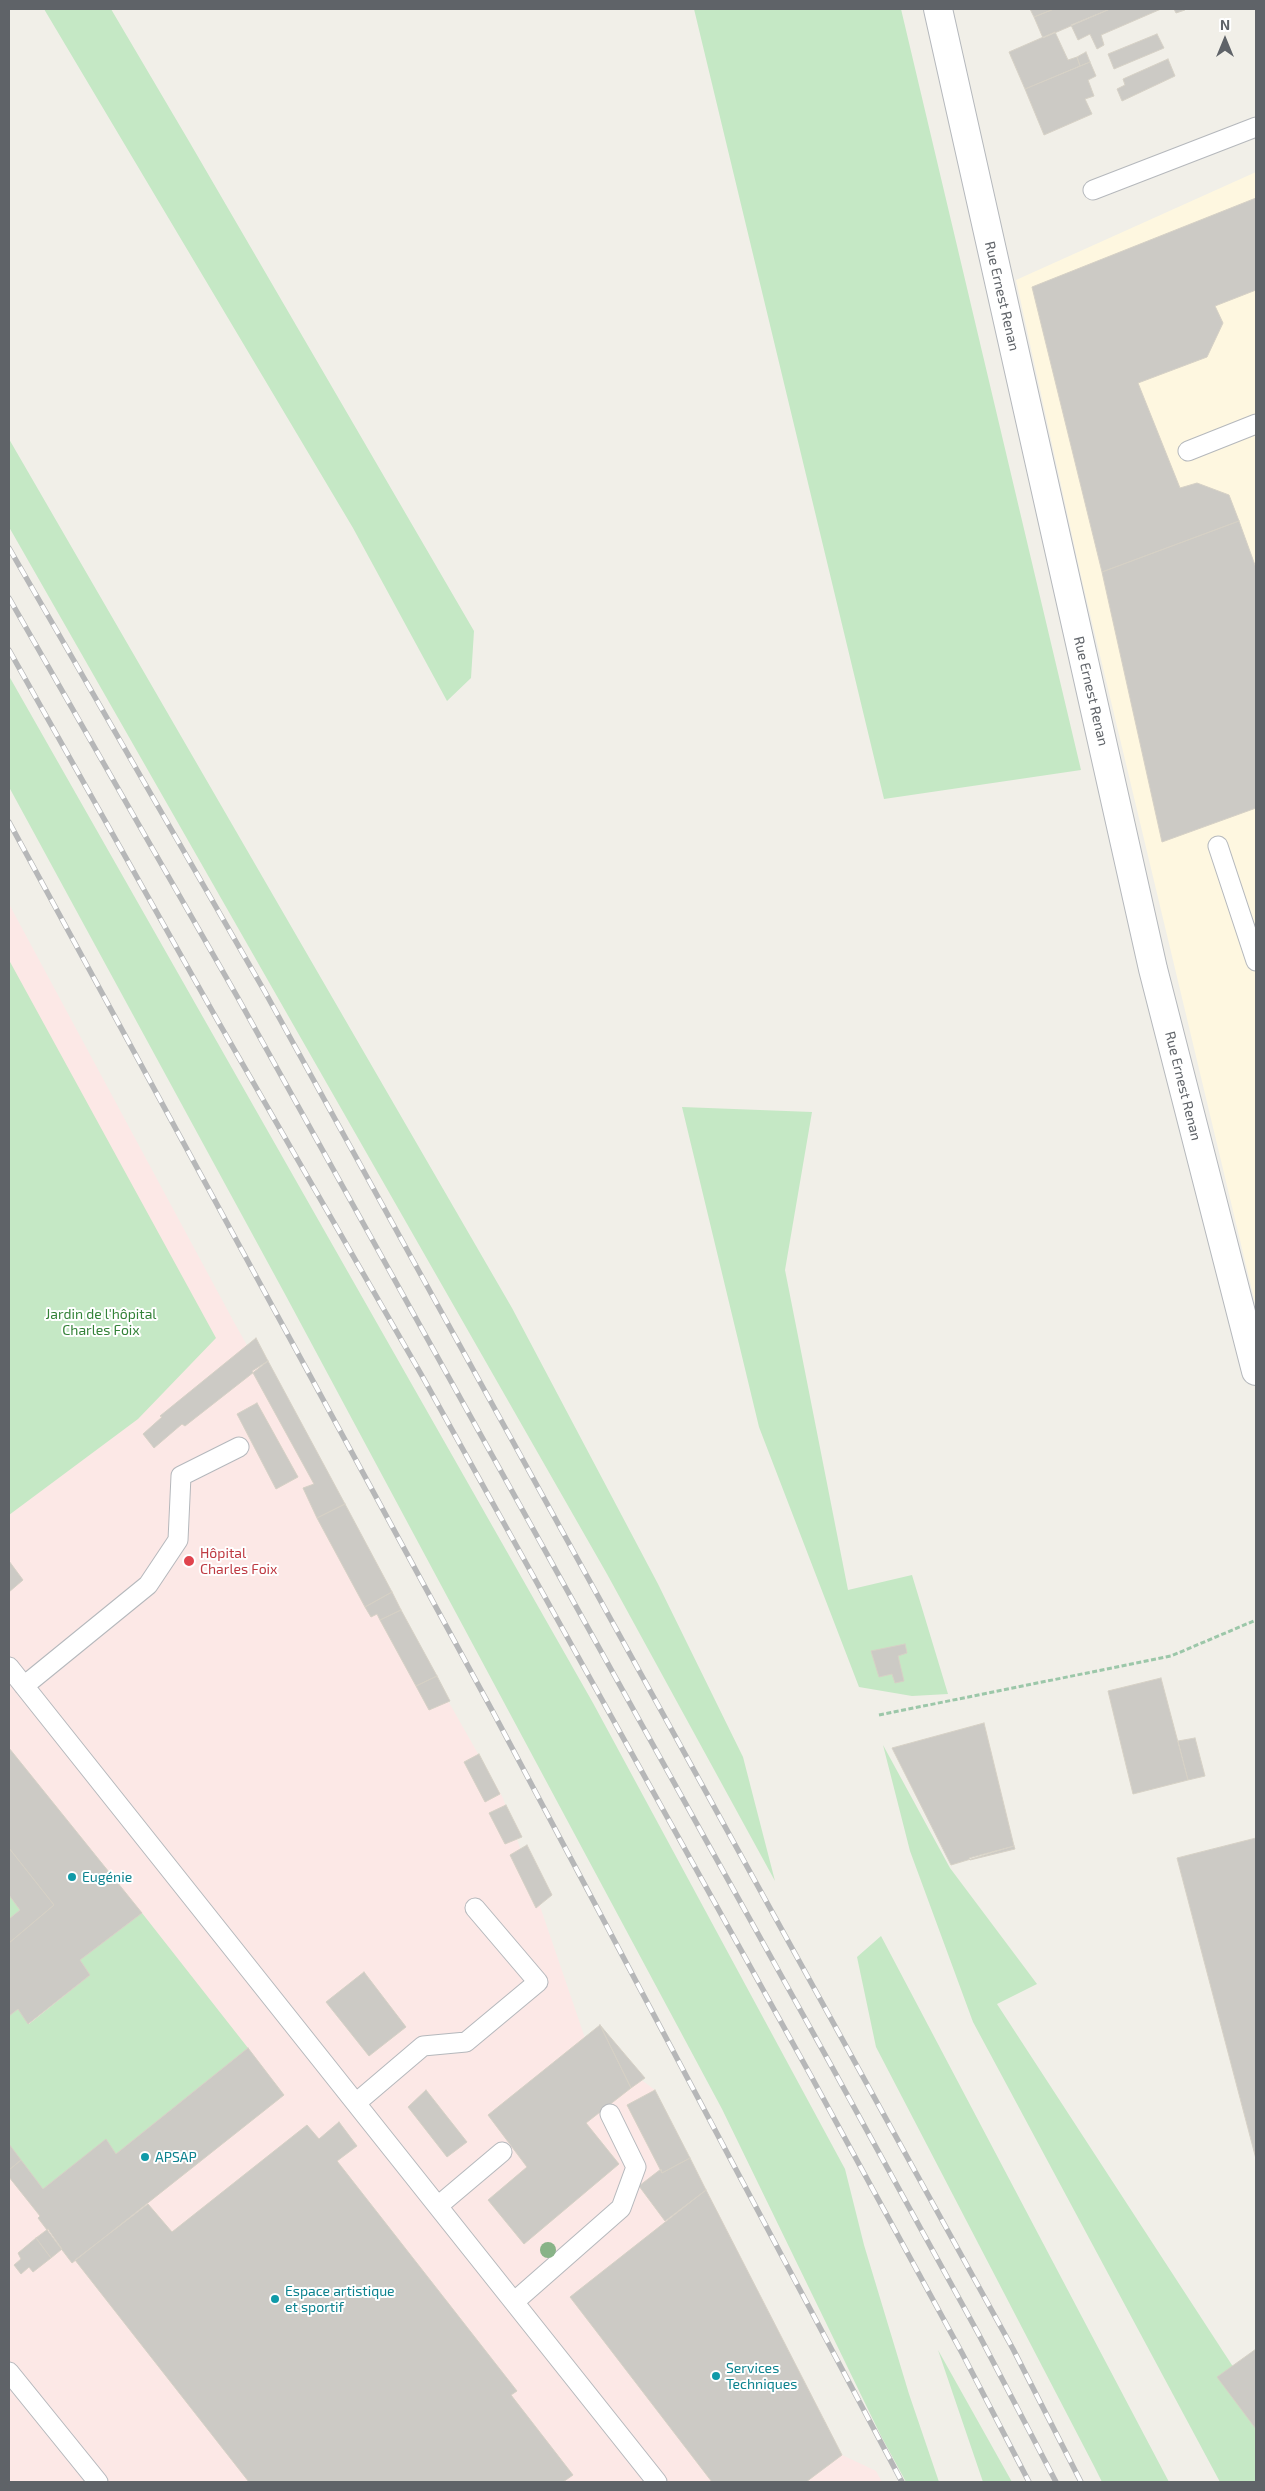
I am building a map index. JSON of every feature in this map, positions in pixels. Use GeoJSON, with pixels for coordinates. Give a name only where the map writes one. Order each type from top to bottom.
{"type":"FeatureCollection","features":[{"type":"Feature","properties":{"kind":"street","name":"Rue Ernest Renan"},"geometry":{"type":"LineString","coordinates":[[938,9],[1153,968],[1256,1371]]}},
{"type":"Feature","properties":{"kind":"lane"},"geometry":{"type":"LineString","coordinates":[[1093,190],[1256,127]]}},
{"type":"Feature","properties":{"kind":"lane"},"geometry":{"type":"LineString","coordinates":[[1188,451],[1256,424]]}},
{"type":"Feature","properties":{"kind":"lane"},"geometry":{"type":"LineString","coordinates":[[1218,846],[1256,961]]}},
{"type":"Feature","properties":{"kind":"lane"},"geometry":{"type":"LineString","coordinates":[[24,1686],[148,1585],[178,1540],[181,1476],[239,1447]]}},
{"type":"Feature","properties":{"kind":"lane"},"geometry":{"type":"LineString","coordinates":[[9,1667],[657,2482]]}},
{"type":"Feature","properties":{"kind":"lane"},"geometry":{"type":"LineString","coordinates":[[356,2103],[423,2046],[466,2042],[538,1982],[475,1908]]}},
{"type":"Feature","properties":{"kind":"lane"},"geometry":{"type":"LineString","coordinates":[[514,2302],[621,2208],[636,2166],[610,2114]]}},
{"type":"Feature","properties":{"kind":"lane"},"geometry":{"type":"LineString","coordinates":[[438,2206],[502,2152]]}},
{"type":"Feature","properties":{"kind":"lane"},"geometry":{"type":"LineString","coordinates":[[9,2372],[98,2482]]}},
{"type":"Feature","properties":{"kind":"path"},"geometry":{"type":"LineString","coordinates":[[879,1716],[1171,1656],[1256,1620]]}},
{"type":"Feature","properties":{"kind":"shaded area"},"geometry":{"type":"Polygon","coordinates":[[[1256,172],[1256,1307],[1081,576],[1016,280],[1256,172]]]}},
{"type":"Feature","properties":{"kind":"shaded area","name":"Hôpital Charles Foix"},"geometry":{"type":"Polygon","coordinates":[[[9,904],[235,1324],[503,1798],[585,2038],[655,2090],[842,2455],[876,2471],[882,2482],[9,2482],[9,904]]]}},
{"type":"Feature","properties":{"kind":"green space"},"geometry":{"type":"Polygon","coordinates":[[[44,9],[111,9],[190,143],[474,631],[471,678],[447,701],[353,528],[44,9]]]}},
{"type":"Feature","properties":{"kind":"green space"},"geometry":{"type":"Polygon","coordinates":[[[694,9],[901,9],[1081,770],[884,799],[694,9]]]}},
{"type":"Feature","properties":{"kind":"green space"},"geometry":{"type":"Polygon","coordinates":[[[9,439],[512,1308],[658,1584],[743,1757],[775,1881],[607,1574],[9,527],[9,439]]]}},
{"type":"Feature","properties":{"kind":"green space"},"geometry":{"type":"Polygon","coordinates":[[[9,676],[593,1703],[845,2169],[864,2245],[909,2394],[939,2482],[906,2482],[881,2436],[722,2109],[286,1296],[9,787],[9,676]]]}},
{"type":"Feature","properties":{"kind":"green space","name":"Jardin de l'hôpital Charles Foix"},"geometry":{"type":"Polygon","coordinates":[[[9,960],[216,1338],[138,1419],[9,1515],[9,960]]]}},
{"type":"Feature","properties":{"kind":"green space"},"geometry":{"type":"Polygon","coordinates":[[[682,1107],[812,1112],[785,1270],[848,1590],[912,1575],[948,1694],[912,1696],[859,1687],[759,1427],[682,1107]]]}},
{"type":"Feature","properties":{"kind":"green space"},"geometry":{"type":"Polygon","coordinates":[[[883,1745],[950,1868],[1037,1984],[997,2004],[1256,2402],[1256,2482],[1220,2482],[973,2022],[910,1851],[883,1745]]]}},
{"type":"Feature","properties":{"kind":"green space"},"geometry":{"type":"Polygon","coordinates":[[[9,1895],[20,1910],[9,1919],[9,1895]]]}},
{"type":"Feature","properties":{"kind":"green space"},"geometry":{"type":"Polygon","coordinates":[[[142,1913],[248,2048],[116,2154],[106,2140],[43,2189],[9,2145],[9,2016],[18,2009],[29,2024],[90,1975],[80,1960],[142,1913]]]}},
{"type":"Feature","properties":{"kind":"green space"},"geometry":{"type":"Polygon","coordinates":[[[881,1936],[1169,2482],[1102,2482],[876,2047],[857,1957],[881,1936]]]}},
{"type":"Feature","properties":{"kind":"green space"},"geometry":{"type":"Polygon","coordinates":[[[938,2350],[1012,2482],[983,2482],[938,2350]]]}},
{"type":"Feature","properties":{"kind":"building"},"geometry":{"type":"Polygon","coordinates":[[[1030,9],[1054,9],[1034,17],[1030,9]]]}},
{"type":"Feature","properties":{"kind":"building"},"geometry":{"type":"Polygon","coordinates":[[[1054,9],[1110,9],[1043,38],[1034,17],[1054,9]]]}},
{"type":"Feature","properties":{"kind":"building"},"geometry":{"type":"Polygon","coordinates":[[[1110,9],[1161,9],[1101,35],[1104,45],[1097,49],[1090,34],[1078,40],[1071,25],[1110,9]]]}},
{"type":"Feature","properties":{"kind":"building"},"geometry":{"type":"Polygon","coordinates":[[[1174,9],[1185,9],[1185,10],[1176,13],[1174,9]]]}},
{"type":"Feature","properties":{"kind":"building"},"geometry":{"type":"Polygon","coordinates":[[[1055,32],[1068,60],[1077,57],[1080,66],[1025,89],[1009,52],[1055,32]]]}},
{"type":"Feature","properties":{"kind":"building"},"geometry":{"type":"Polygon","coordinates":[[[1157,34],[1164,48],[1114,69],[1108,54],[1157,34]]]}},
{"type":"Feature","properties":{"kind":"building"},"geometry":{"type":"Polygon","coordinates":[[[1086,52],[1090,62],[1080,66],[1077,57],[1086,52]]]}},
{"type":"Feature","properties":{"kind":"building"},"geometry":{"type":"Polygon","coordinates":[[[1168,59],[1175,76],[1122,101],[1117,89],[1125,85],[1123,79],[1168,59]]]}},
{"type":"Feature","properties":{"kind":"building"},"geometry":{"type":"Polygon","coordinates":[[[1090,62],[1096,76],[1088,80],[1094,96],[1085,99],[1092,114],[1044,135],[1025,89],[1090,62]]]}},
{"type":"Feature","properties":{"kind":"building"},"geometry":{"type":"Polygon","coordinates":[[[1256,198],[1256,290],[1215,306],[1223,323],[1207,357],[1138,383],[1180,488],[1197,483],[1229,495],[1239,521],[1102,572],[1032,287],[1256,198]]]}},
{"type":"Feature","properties":{"kind":"building"},"geometry":{"type":"Polygon","coordinates":[[[1239,521],[1256,568],[1256,808],[1162,842],[1102,572],[1239,521]]]}},
{"type":"Feature","properties":{"kind":"building"},"geometry":{"type":"Polygon","coordinates":[[[256,1338],[268,1361],[185,1426],[182,1424],[154,1448],[143,1434],[162,1417],[160,1416],[256,1338]]]}},
{"type":"Feature","properties":{"kind":"building"},"geometry":{"type":"Polygon","coordinates":[[[268,1361],[345,1504],[317,1518],[303,1488],[314,1484],[252,1371],[268,1361]]]}},
{"type":"Feature","properties":{"kind":"building"},"geometry":{"type":"Polygon","coordinates":[[[257,1403],[298,1477],[276,1489],[237,1414],[257,1403]]]}},
{"type":"Feature","properties":{"kind":"building"},"geometry":{"type":"Polygon","coordinates":[[[345,1504],[392,1592],[365,1607],[317,1518],[345,1504]]]}},
{"type":"Feature","properties":{"kind":"building"},"geometry":{"type":"Polygon","coordinates":[[[9,1561],[23,1580],[9,1592],[9,1561]]]}},
{"type":"Feature","properties":{"kind":"building"},"geometry":{"type":"Polygon","coordinates":[[[392,1592],[401,1610],[380,1620],[377,1614],[371,1617],[365,1607],[392,1592]]]}},
{"type":"Feature","properties":{"kind":"building"},"geometry":{"type":"Polygon","coordinates":[[[401,1610],[437,1676],[416,1686],[380,1620],[401,1610]]]}},
{"type":"Feature","properties":{"kind":"building"},"geometry":{"type":"Polygon","coordinates":[[[905,1644],[907,1653],[898,1656],[904,1681],[895,1683],[892,1674],[879,1677],[871,1651],[905,1644]]]}},
{"type":"Feature","properties":{"kind":"building"},"geometry":{"type":"Polygon","coordinates":[[[437,1676],[450,1701],[429,1710],[416,1686],[437,1676]]]}},
{"type":"Feature","properties":{"kind":"building"},"geometry":{"type":"Polygon","coordinates":[[[1161,1678],[1188,1780],[1133,1794],[1108,1691],[1161,1678]]]}},
{"type":"Feature","properties":{"kind":"building"},"geometry":{"type":"Polygon","coordinates":[[[984,1723],[1014,1846],[951,1865],[892,1748],[984,1723]]]}},
{"type":"Feature","properties":{"kind":"building"},"geometry":{"type":"Polygon","coordinates":[[[1195,1738],[1205,1776],[1188,1780],[1178,1741],[1195,1738]]]}},
{"type":"Feature","properties":{"kind":"building","name":"Eugénie"},"geometry":{"type":"Polygon","coordinates":[[[9,1748],[142,1913],[80,1960],[90,1975],[28,2024],[18,2009],[9,2016],[9,1943],[54,1905],[9,1848],[9,1748]]]}},
{"type":"Feature","properties":{"kind":"building"},"geometry":{"type":"Polygon","coordinates":[[[479,1754],[500,1794],[485,1802],[464,1762],[479,1754]]]}},
{"type":"Feature","properties":{"kind":"building"},"geometry":{"type":"Polygon","coordinates":[[[506,1805],[522,1837],[505,1844],[489,1813],[506,1805]]]}},
{"type":"Feature","properties":{"kind":"building"},"geometry":{"type":"Polygon","coordinates":[[[1256,1838],[1256,2159],[1177,1858],[1256,1838]]]}},
{"type":"Feature","properties":{"kind":"building"},"geometry":{"type":"Polygon","coordinates":[[[527,1845],[552,1895],[536,1908],[510,1855],[527,1845]]]}},
{"type":"Feature","properties":{"kind":"building"},"geometry":{"type":"Polygon","coordinates":[[[1014,1846],[1015,1849],[970,1860],[969,1858],[1014,1846]]]}},
{"type":"Feature","properties":{"kind":"building"},"geometry":{"type":"Polygon","coordinates":[[[9,1848],[54,1905],[9,1943],[9,1919],[20,1910],[9,1895],[9,1848]]]}},
{"type":"Feature","properties":{"kind":"building"},"geometry":{"type":"Polygon","coordinates":[[[364,1972],[406,2027],[369,2056],[326,2002],[364,1972]]]}},
{"type":"Feature","properties":{"kind":"building"},"geometry":{"type":"Polygon","coordinates":[[[600,2025],[631,2088],[586,2123],[619,2164],[524,2244],[488,2200],[527,2167],[488,2115],[600,2025]]]}},
{"type":"Feature","properties":{"kind":"building"},"geometry":{"type":"Polygon","coordinates":[[[600,2025],[645,2078],[631,2088],[600,2025]]]}},
{"type":"Feature","properties":{"kind":"building","name":"APSAP"},"geometry":{"type":"Polygon","coordinates":[[[248,2048],[284,2095],[72,2263],[38,2218],[40,2216],[9,2177],[9,2170],[21,2160],[43,2189],[106,2139],[116,2154],[248,2048]]]}},
{"type":"Feature","properties":{"kind":"building"},"geometry":{"type":"Polygon","coordinates":[[[426,2090],[467,2142],[447,2157],[408,2107],[426,2090]]]}},
{"type":"Feature","properties":{"kind":"building"},"geometry":{"type":"Polygon","coordinates":[[[655,2090],[690,2158],[662,2173],[627,2105],[655,2090]]]}},
{"type":"Feature","properties":{"kind":"building","name":"Espace artistique et sportif"},"geometry":{"type":"Polygon","coordinates":[[[339,2122],[357,2146],[337,2161],[517,2391],[511,2395],[573,2475],[563,2482],[249,2482],[75,2260],[148,2204],[172,2232],[307,2125],[319,2139],[339,2122]]]}},
{"type":"Feature","properties":{"kind":"building"},"geometry":{"type":"Polygon","coordinates":[[[9,2144],[21,2160],[9,2170],[9,2144]]]}},
{"type":"Feature","properties":{"kind":"building"},"geometry":{"type":"Polygon","coordinates":[[[690,2158],[706,2190],[665,2221],[639,2186],[661,2169],[662,2173],[690,2158]]]}},
{"type":"Feature","properties":{"kind":"building","name":"Services Techniques"},"geometry":{"type":"Polygon","coordinates":[[[706,2190],[842,2455],[806,2482],[712,2482],[570,2297],[706,2190]]]}},
{"type":"Feature","properties":{"kind":"building"},"geometry":{"type":"Polygon","coordinates":[[[48,2229],[62,2249],[51,2258],[36,2238],[48,2229]]]}},
{"type":"Feature","properties":{"kind":"building"},"geometry":{"type":"Polygon","coordinates":[[[36,2238],[51,2258],[33,2272],[29,2267],[21,2274],[14,2265],[21,2259],[18,2253],[36,2238]]]}},
{"type":"Feature","properties":{"kind":"building"},"geometry":{"type":"Polygon","coordinates":[[[1256,2349],[1256,2429],[1217,2377],[1256,2349]]]}},
{"type":"Feature","properties":{"kind":"railway"},"geometry":{"type":"LineString","coordinates":[[9,548],[265,992],[1013,2349],[1081,2482]]}},
{"type":"Feature","properties":{"kind":"railway"},"geometry":{"type":"LineString","coordinates":[[9,598],[238,998],[832,2067],[978,2333],[1056,2482]]}},
{"type":"Feature","properties":{"kind":"railway"},"geometry":{"type":"LineString","coordinates":[[9,650],[219,1023],[421,1374],[811,2076],[962,2353],[1029,2482]]}},
{"type":"Feature","properties":{"kind":"railway"},"geometry":{"type":"LineString","coordinates":[[9,822],[493,1712],[902,2482]]}},
{"type":"Feature","properties":{"kind":"place","name":"Hôpital Charles Foix"},"geometry":{"type":"Point","coordinates":[189,1561]}},
{"type":"Feature","properties":{"kind":"place","name":"Eugénie"},"geometry":{"type":"Point","coordinates":[72,1877]}},
{"type":"Feature","properties":{"kind":"place","name":"APSAP"},"geometry":{"type":"Point","coordinates":[145,2157]}},
{"type":"Feature","properties":{"kind":"place","name":"Espace artistique et sportif"},"geometry":{"type":"Point","coordinates":[275,2299]}},
{"type":"Feature","properties":{"kind":"place","name":"Services Techniques"},"geometry":{"type":"Point","coordinates":[716,2376]}}]}
